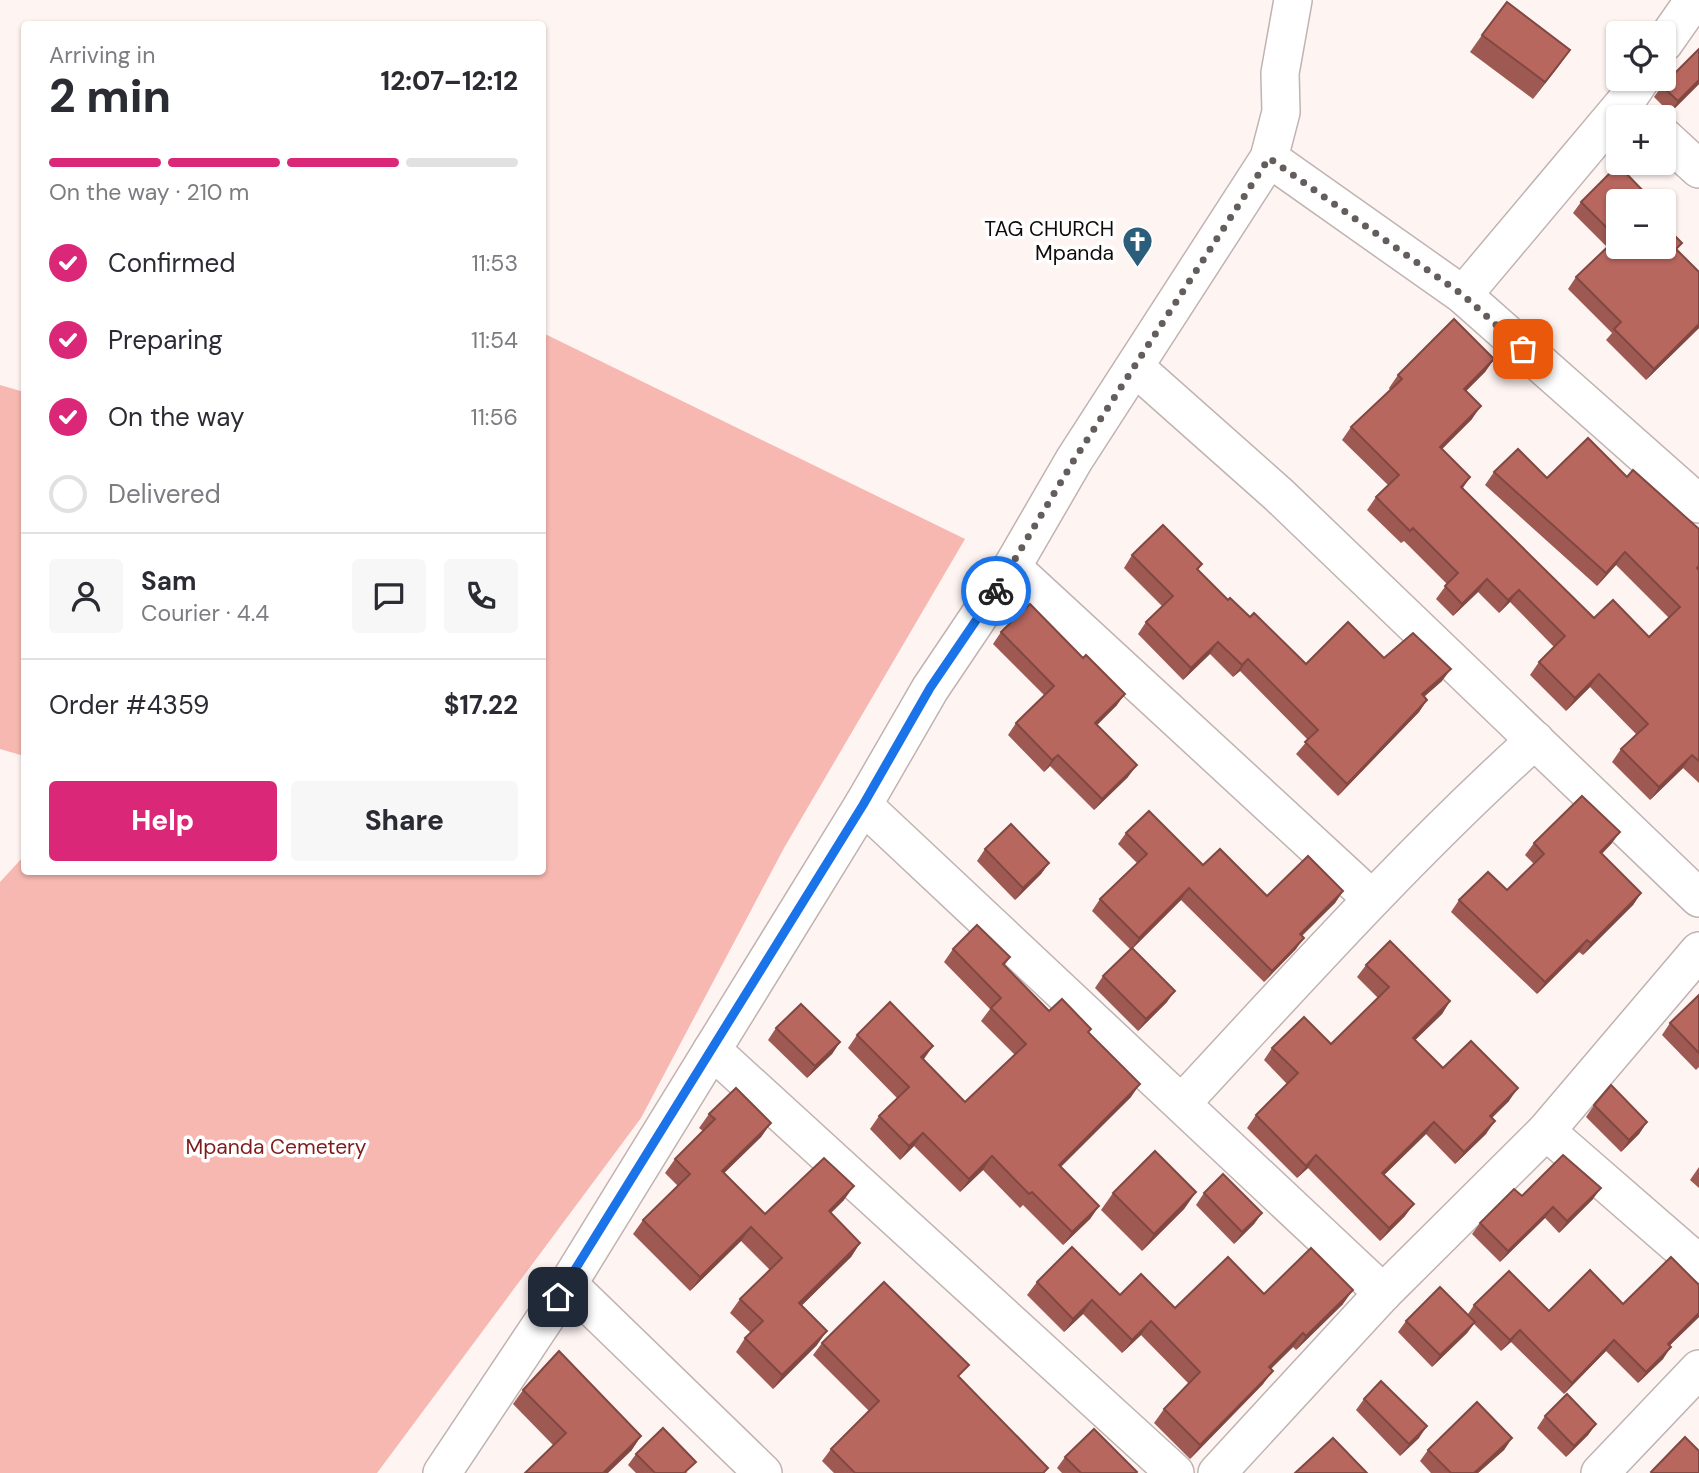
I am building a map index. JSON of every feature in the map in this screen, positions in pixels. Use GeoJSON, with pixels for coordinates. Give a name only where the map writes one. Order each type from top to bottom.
{"type":"FeatureCollection","features":[{"type":"Feature","properties":{"kind":"street"},"geometry":{"type":"LineString","coordinates":[[442,1473],[568,1284],[863,805],[930,688],[1012,567],[1074,460],[1136,368],[1269,158],[1281,112],[1280,73],[1293,0]]}},
{"type":"Feature","properties":{"kind":"street"},"geometry":{"type":"LineString","coordinates":[[1676,26],[1694,0]]}},
{"type":"Feature","properties":{"kind":"street"},"geometry":{"type":"LineString","coordinates":[[1463,295],[1637,99]]}},
{"type":"Feature","properties":{"kind":"street"},"geometry":{"type":"LineString","coordinates":[[1676,148],[1699,169]]}},
{"type":"Feature","properties":{"kind":"street"},"geometry":{"type":"LineString","coordinates":[[1269,158],[1463,295],[1699,504]]}},
{"type":"Feature","properties":{"kind":"street"},"geometry":{"type":"LineString","coordinates":[[1136,368],[1279,495],[1699,898]]}},
{"type":"Feature","properties":{"kind":"street"},"geometry":{"type":"LineString","coordinates":[[1012,567],[1371,898]]}},
{"type":"Feature","properties":{"kind":"street"},"geometry":{"type":"LineString","coordinates":[[1182,1102],[1371,898],[1461,807],[1535,740]]}},
{"type":"Feature","properties":{"kind":"street"},"geometry":{"type":"LineString","coordinates":[[863,805],[1383,1293]]}},
{"type":"Feature","properties":{"kind":"street"},"geometry":{"type":"LineString","coordinates":[[1217,1473],[1383,1293],[1546,1130],[1699,951]]}},
{"type":"Feature","properties":{"kind":"street"},"geometry":{"type":"LineString","coordinates":[[712,1050],[1175,1473]]}},
{"type":"Feature","properties":{"kind":"street"},"geometry":{"type":"LineString","coordinates":[[1546,1130],[1699,1264]]}},
{"type":"Feature","properties":{"kind":"street"},"geometry":{"type":"LineString","coordinates":[[568,1284],[763,1473]]}},
{"type":"Feature","properties":{"kind":"street"},"geometry":{"type":"LineString","coordinates":[[1600,1473],[1699,1369]]}},
{"type":"Feature","properties":{"kind":"green space","name":"Mpanda Cemetery"},"geometry":{"type":"Polygon","coordinates":[[[546,334],[965,539],[784,848],[641,1118],[377,1473],[0,1473],[0,882],[21,859],[21,875],[546,875],[546,334]]]}},
{"type":"Feature","properties":{"kind":"green space"},"geometry":{"type":"Polygon","coordinates":[[[0,385],[21,391],[21,755],[0,749],[0,385]]]}},
{"type":"Feature","properties":{"kind":"building"},"geometry":{"type":"Polygon","coordinates":[[[1507,2],[1570,50],[1545,82],[1482,35],[1507,2]]]}},
{"type":"Feature","properties":{"kind":"building"},"geometry":{"type":"Polygon","coordinates":[[[1699,49],[1699,80],[1678,101],[1667,91],[1676,91],[1676,72],[1699,49]]]}},
{"type":"Feature","properties":{"kind":"building"},"geometry":{"type":"Polygon","coordinates":[[[1608,175],[1628,175],[1641,189],[1606,189],[1606,227],[1581,202],[1608,175]]]}},
{"type":"Feature","properties":{"kind":"building"},"geometry":{"type":"Polygon","coordinates":[[[1676,237],[1682,243],[1676,249],[1676,237]]]}},
{"type":"Feature","properties":{"kind":"building"},"geometry":{"type":"Polygon","coordinates":[[[1606,248],[1606,259],[1676,259],[1676,249],[1699,272],[1699,324],[1654,369],[1614,329],[1621,322],[1576,277],[1606,248]]]}},
{"type":"Feature","properties":{"kind":"building"},"geometry":{"type":"Polygon","coordinates":[[[1454,319],[1494,359],[1464,389],[1481,406],[1440,447],[1470,477],[1461,487],[1594,618],[1613,600],[1649,637],[1680,607],[1625,552],[1606,573],[1494,472],[1518,449],[1547,478],[1588,438],[1627,477],[1633,470],[1699,529],[1699,761],[1692,755],[1659,787],[1621,749],[1648,724],[1599,674],[1575,698],[1539,662],[1565,636],[1519,590],[1508,600],[1487,579],[1462,604],[1445,586],[1458,573],[1413,528],[1410,531],[1376,497],[1399,475],[1351,427],[1402,379],[1398,375],[1454,319]]]}},
{"type":"Feature","properties":{"kind":"building"},"geometry":{"type":"Polygon","coordinates":[[[1163,525],[1202,564],[1197,569],[1228,600],[1230,598],[1250,617],[1254,613],[1306,664],[1348,622],[1384,658],[1413,633],[1451,669],[1422,694],[1427,700],[1347,784],[1305,742],[1318,730],[1248,659],[1242,665],[1218,642],[1191,668],[1146,622],[1173,596],[1132,555],[1163,525]]]}},
{"type":"Feature","properties":{"kind":"building"},"geometry":{"type":"Polygon","coordinates":[[[1030,604],[1083,658],[1086,655],[1125,694],[1095,723],[1137,765],[1102,799],[1058,755],[1052,760],[1016,723],[1054,686],[1001,632],[1030,604]]]}},
{"type":"Feature","properties":{"kind":"building"},"geometry":{"type":"Polygon","coordinates":[[[1582,796],[1620,832],[1600,852],[1641,893],[1591,943],[1587,940],[1545,982],[1459,900],[1488,872],[1507,890],[1544,854],[1534,843],[1582,796]]]}},
{"type":"Feature","properties":{"kind":"building"},"geometry":{"type":"Polygon","coordinates":[[[1149,811],[1203,865],[1220,849],[1267,896],[1308,856],[1343,891],[1300,934],[1304,938],[1272,971],[1189,888],[1139,938],[1100,899],[1147,854],[1126,833],[1149,811]]]}},
{"type":"Feature","properties":{"kind":"building"},"geometry":{"type":"Polygon","coordinates":[[[1011,824],[1049,863],[1023,888],[985,849],[1011,824]]]}},
{"type":"Feature","properties":{"kind":"building"},"geometry":{"type":"Polygon","coordinates":[[[977,925],[1010,957],[1003,964],[1049,1011],[1062,999],[1091,1029],[1088,1032],[1140,1084],[1059,1165],[1099,1206],[1072,1232],[992,1156],[969,1179],[923,1133],[909,1146],[879,1116],[909,1087],[857,1035],[890,1002],[933,1046],[921,1057],[965,1102],[1026,1044],[991,1008],[1001,998],[953,949],[977,925]]]}},
{"type":"Feature","properties":{"kind":"building"},"geometry":{"type":"Polygon","coordinates":[[[1390,941],[1450,1001],[1413,1038],[1443,1068],[1471,1041],[1518,1088],[1490,1116],[1495,1121],[1464,1152],[1434,1122],[1382,1173],[1414,1204],[1389,1228],[1316,1155],[1306,1166],[1256,1115],[1298,1073],[1272,1048],[1304,1017],[1331,1044],[1389,987],[1366,965],[1390,941]]]}},
{"type":"Feature","properties":{"kind":"building"},"geometry":{"type":"Polygon","coordinates":[[[1132,948],[1175,991],[1146,1019],[1103,976],[1132,948]]]}},
{"type":"Feature","properties":{"kind":"building"},"geometry":{"type":"Polygon","coordinates":[[[1699,995],[1699,1053],[1670,1023],[1699,995]]]}},
{"type":"Feature","properties":{"kind":"building"},"geometry":{"type":"Polygon","coordinates":[[[801,1004],[840,1042],[815,1066],[776,1028],[801,1004]]]}},
{"type":"Feature","properties":{"kind":"building"},"geometry":{"type":"Polygon","coordinates":[[[1611,1085],[1647,1122],[1629,1140],[1594,1105],[1611,1085]]]}},
{"type":"Feature","properties":{"kind":"building"},"geometry":{"type":"Polygon","coordinates":[[[736,1088],[771,1123],[722,1171],[765,1214],[824,1158],[854,1186],[829,1211],[860,1243],[799,1303],[827,1331],[782,1375],[745,1338],[763,1321],[740,1299],[782,1258],[751,1227],[700,1277],[643,1220],[690,1174],[675,1159],[715,1119],[709,1114],[736,1088]]]}},
{"type":"Feature","properties":{"kind":"building"},"geometry":{"type":"Polygon","coordinates":[[[1155,1151],[1196,1192],[1154,1234],[1113,1193],[1155,1151]]]}},
{"type":"Feature","properties":{"kind":"building"},"geometry":{"type":"Polygon","coordinates":[[[1563,1155],[1601,1188],[1567,1221],[1553,1207],[1508,1251],[1480,1223],[1514,1189],[1522,1196],[1563,1155]]]}},
{"type":"Feature","properties":{"kind":"building"},"geometry":{"type":"Polygon","coordinates":[[[1223,1174],[1262,1213],[1242,1232],[1204,1193],[1223,1174]]]}},
{"type":"Feature","properties":{"kind":"building"},"geometry":{"type":"Polygon","coordinates":[[[1072,1247],[1120,1295],[1141,1274],[1175,1308],[1228,1257],[1264,1294],[1311,1248],[1353,1290],[1306,1336],[1303,1333],[1269,1367],[1273,1371],[1200,1445],[1164,1409],[1200,1372],[1151,1321],[1132,1340],[1092,1300],[1073,1319],[1037,1282],[1072,1247]]]}},
{"type":"Feature","properties":{"kind":"building"},"geometry":{"type":"Polygon","coordinates":[[[1671,1257],[1699,1285],[1699,1313],[1668,1344],[1671,1347],[1646,1372],[1614,1340],[1572,1383],[1520,1330],[1510,1340],[1474,1305],[1509,1271],[1549,1311],[1590,1270],[1623,1304],[1671,1257]]]}},
{"type":"Feature","properties":{"kind":"building"},"geometry":{"type":"Polygon","coordinates":[[[884,1282],[969,1365],[958,1376],[1048,1468],[1043,1473],[855,1473],[831,1449],[879,1401],[822,1343],[884,1282]]]}},
{"type":"Feature","properties":{"kind":"building"},"geometry":{"type":"Polygon","coordinates":[[[1440,1287],[1475,1322],[1440,1355],[1406,1321],[1440,1287]]]}},
{"type":"Feature","properties":{"kind":"building"},"geometry":{"type":"Polygon","coordinates":[[[559,1351],[641,1436],[603,1473],[525,1473],[566,1433],[523,1390],[559,1351]]]}},
{"type":"Feature","properties":{"kind":"building"},"geometry":{"type":"Polygon","coordinates":[[[1381,1381],[1427,1426],[1409,1444],[1364,1399],[1381,1381]]]}},
{"type":"Feature","properties":{"kind":"building"},"geometry":{"type":"Polygon","coordinates":[[[1567,1394],[1596,1424],[1574,1446],[1545,1416],[1567,1394]]]}},
{"type":"Feature","properties":{"kind":"building"},"geometry":{"type":"Polygon","coordinates":[[[1477,1402],[1512,1438],[1474,1473],[1451,1473],[1428,1450],[1477,1402]]]}},
{"type":"Feature","properties":{"kind":"building"},"geometry":{"type":"Polygon","coordinates":[[[663,1428],[696,1462],[684,1473],[655,1473],[636,1454],[663,1428]]]}},
{"type":"Feature","properties":{"kind":"building"},"geometry":{"type":"Polygon","coordinates":[[[1094,1429],[1136,1473],[1081,1473],[1065,1457],[1094,1429]]]}},
{"type":"Feature","properties":{"kind":"building"},"geometry":{"type":"Polygon","coordinates":[[[1685,1437],[1699,1451],[1699,1473],[1652,1473],[1651,1472],[1685,1437]]]}},
{"type":"Feature","properties":{"kind":"building"},"geometry":{"type":"Polygon","coordinates":[[[1333,1438],[1367,1473],[1295,1473],[1333,1438]]]}},
{"type":"Feature","properties":{"kind":"way so far"},"geometry":{"type":"LineString","coordinates":[[996,591],[1074,460],[1136,368],[1269,158],[1463,295],[1523,349]]}},
{"type":"Feature","properties":{"kind":"place","name":"TAG CHURCH Mpanda"},"geometry":{"type":"Point","coordinates":[1137,268]}},
{"type":"Feature","properties":{"kind":"route"},"geometry":{"type":"LineString","coordinates":[[558,1297],[863,805],[930,688],[996,591]]}}]}
